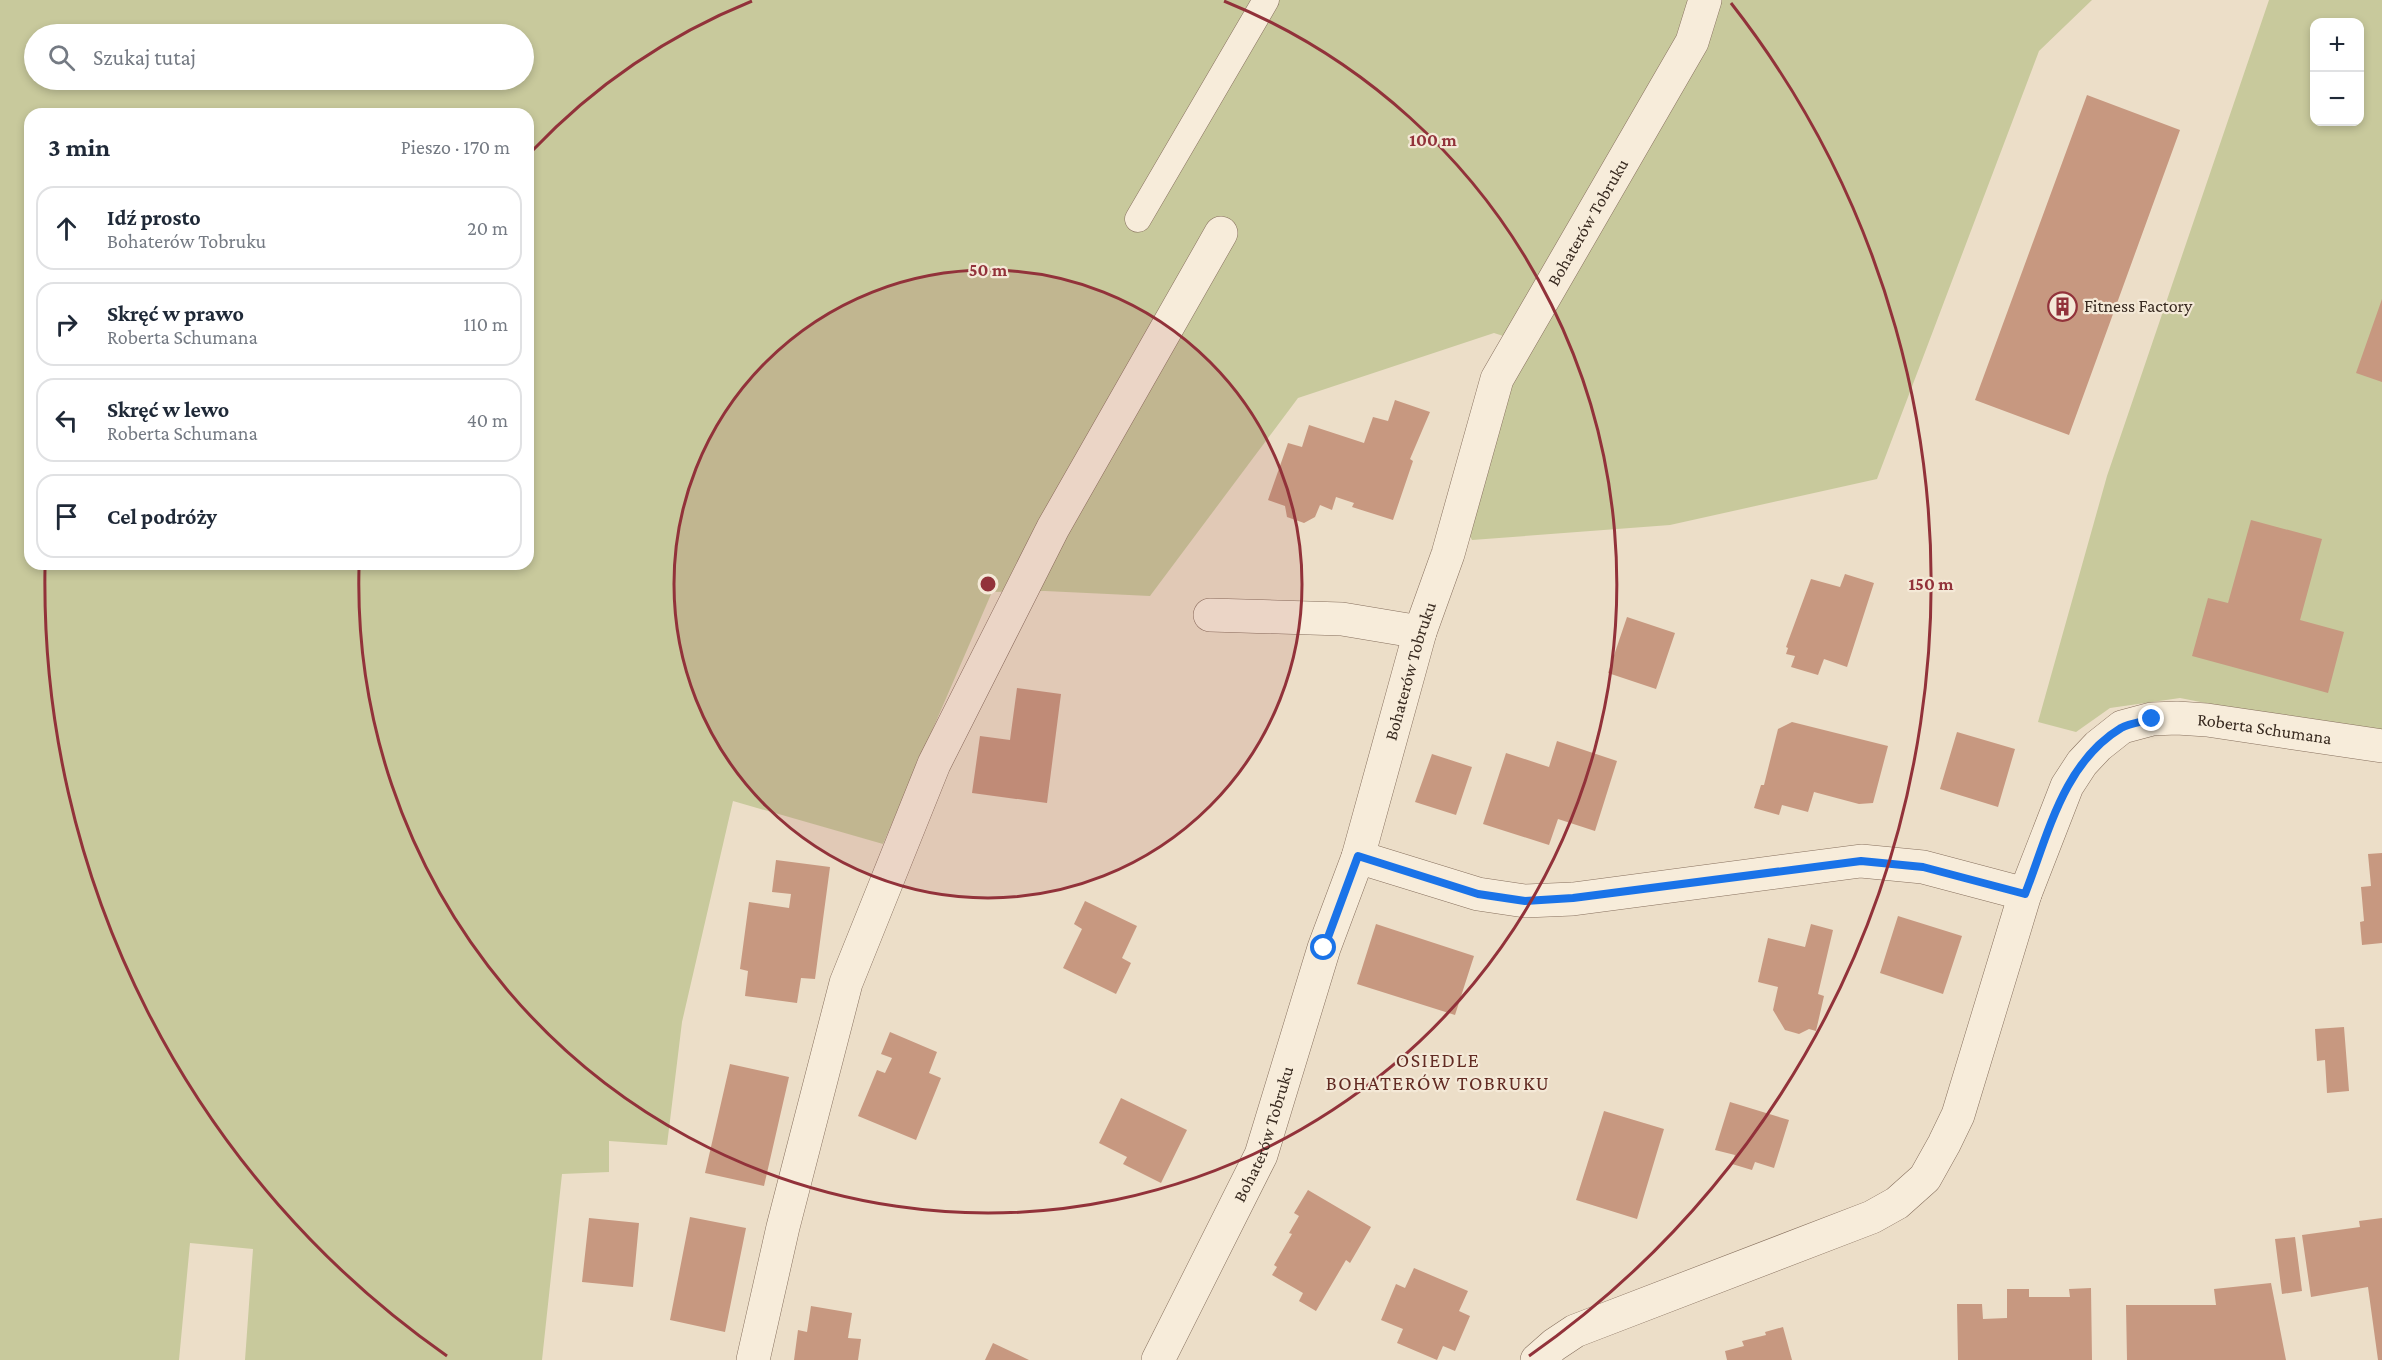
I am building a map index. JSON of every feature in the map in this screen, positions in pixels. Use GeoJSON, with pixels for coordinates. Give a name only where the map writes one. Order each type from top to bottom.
{"type":"FeatureCollection","features":[{"type":"Feature","properties":{"kind":"street","name":"Bohaterów Tobruku"},"geometry":{"type":"LineString","coordinates":[[1158,1360],[1261,1155],[1324,948],[1358,856],[1420,632],[1448,554],[1497,380],[1692,42],[1705,0]]}},
{"type":"Feature","properties":{"kind":"street"},"geometry":{"type":"LineString","coordinates":[[753,1360],[783,1227],[846,983],[934,764],[1053,528],[1221,233]]}},
{"type":"Feature","properties":{"kind":"street"},"geometry":{"type":"LineString","coordinates":[[1210,615],[1342,619],[1420,632]]}},
{"type":"Feature","properties":{"kind":"street","name":"Roberta Schumana"},"geometry":{"type":"LineString","coordinates":[[1537,1360],[1575,1331],[1872,1217],[1897,1203],[1925,1178],[1958,1115],[2025,894],[2067,786],[2082,763],[2098,746],[2122,727],[2152,719],[2197,719],[2382,746]]}},
{"type":"Feature","properties":{"kind":"street"},"geometry":{"type":"LineString","coordinates":[[1358,856],[1478,894],[1525,901],[1573,898],[1861,861],[1923,867],[2025,894]]}},
{"type":"Feature","properties":{"kind":"lane"},"geometry":{"type":"LineString","coordinates":[[1138,219],[1266,0]]}},
{"type":"Feature","properties":{"kind":"green space"},"geometry":{"type":"Polygon","coordinates":[[[0,0],[2092,0],[2039,51],[1877,479],[1670,525],[1472,540],[1456,511],[1522,342],[1494,333],[1298,398],[1150,596],[1045,591],[992,592],[883,844],[733,801],[682,1022],[667,1145],[609,1141],[609,1172],[562,1174],[542,1360],[245,1360],[253,1249],[190,1243],[179,1360],[0,1360],[0,0]]]}},
{"type":"Feature","properties":{"kind":"green space"},"geometry":{"type":"Polygon","coordinates":[[[2269,0],[2382,0],[2382,735],[2355,732],[2180,698],[2110,708],[2076,732],[2038,722],[2107,476],[2269,0]]]}},
{"type":"Feature","properties":{"kind":"building","name":"Fitness Factory"},"geometry":{"type":"Polygon","coordinates":[[[2087,95],[2180,130],[2069,435],[1975,400],[2087,95]]]}},
{"type":"Feature","properties":{"kind":"building"},"geometry":{"type":"Polygon","coordinates":[[[2382,299],[2382,382],[2356,373],[2382,299]]]}},
{"type":"Feature","properties":{"kind":"building"},"geometry":{"type":"Polygon","coordinates":[[[1395,400],[1430,412],[1410,459],[1413,461],[1393,520],[1352,507],[1354,503],[1336,497],[1332,510],[1320,505],[1315,517],[1304,523],[1287,517],[1285,506],[1268,500],[1288,443],[1302,447],[1309,425],[1364,443],[1373,417],[1388,421],[1395,400]]]}},
{"type":"Feature","properties":{"kind":"building"},"geometry":{"type":"Polygon","coordinates":[[[2251,520],[2322,539],[2300,620],[2344,632],[2328,693],[2192,656],[2208,598],[2228,603],[2251,520]]]}},
{"type":"Feature","properties":{"kind":"building"},"geometry":{"type":"Polygon","coordinates":[[[1845,574],[1874,583],[1847,667],[1824,659],[1818,675],[1791,667],[1795,656],[1786,654],[1788,648],[1786,647],[1811,579],[1840,587],[1845,574]]]}},
{"type":"Feature","properties":{"kind":"building"},"geometry":{"type":"Polygon","coordinates":[[[1627,617],[1675,633],[1656,689],[1608,673],[1627,617]]]}},
{"type":"Feature","properties":{"kind":"building"},"geometry":{"type":"Polygon","coordinates":[[[1017,688],[1061,694],[1047,803],[972,793],[980,736],[1010,740],[1017,688]]]}},
{"type":"Feature","properties":{"kind":"building"},"geometry":{"type":"Polygon","coordinates":[[[1792,722],[1888,746],[1873,803],[1859,804],[1814,792],[1808,812],[1782,805],[1779,815],[1754,808],[1761,785],[1764,785],[1778,729],[1792,722]]]}},
{"type":"Feature","properties":{"kind":"building"},"geometry":{"type":"Polygon","coordinates":[[[1957,732],[2015,749],[1998,807],[1940,789],[1957,732]]]}},
{"type":"Feature","properties":{"kind":"building"},"geometry":{"type":"Polygon","coordinates":[[[1557,741],[1617,761],[1595,831],[1558,819],[1549,845],[1483,824],[1506,753],[1549,767],[1557,741]]]}},
{"type":"Feature","properties":{"kind":"building"},"geometry":{"type":"Polygon","coordinates":[[[1432,754],[1472,767],[1456,815],[1415,802],[1432,754]]]}},
{"type":"Feature","properties":{"kind":"building"},"geometry":{"type":"Polygon","coordinates":[[[2382,853],[2382,943],[2362,945],[2360,922],[2364,921],[2361,887],[2371,886],[2368,854],[2382,853]]]}},
{"type":"Feature","properties":{"kind":"building"},"geometry":{"type":"Polygon","coordinates":[[[776,860],[830,867],[815,979],[801,978],[797,1003],[745,996],[748,971],[740,969],[749,902],[789,908],[791,894],[772,892],[776,860]]]}},
{"type":"Feature","properties":{"kind":"building"},"geometry":{"type":"Polygon","coordinates":[[[1085,901],[1137,926],[1122,958],[1131,963],[1116,994],[1063,968],[1082,929],[1074,924],[1085,901]]]}},
{"type":"Feature","properties":{"kind":"building"},"geometry":{"type":"Polygon","coordinates":[[[1898,916],[1962,936],[1943,994],[1880,973],[1898,916]]]}},
{"type":"Feature","properties":{"kind":"building"},"geometry":{"type":"Polygon","coordinates":[[[1376,924],[1474,956],[1455,1015],[1357,984],[1376,924]]]}},
{"type":"Feature","properties":{"kind":"building"},"geometry":{"type":"Polygon","coordinates":[[[1811,924],[1833,930],[1818,994],[1824,996],[1816,1031],[1809,1029],[1799,1034],[1785,1030],[1773,1010],[1778,987],[1758,982],[1768,938],[1805,947],[1811,924]]]}},
{"type":"Feature","properties":{"kind":"building"},"geometry":{"type":"Polygon","coordinates":[[[2344,1027],[2349,1091],[2327,1093],[2325,1060],[2317,1061],[2315,1029],[2344,1027]]]}},
{"type":"Feature","properties":{"kind":"building"},"geometry":{"type":"Polygon","coordinates":[[[890,1032],[937,1052],[929,1073],[941,1078],[916,1140],[858,1116],[877,1070],[885,1073],[892,1058],[881,1054],[890,1032]]]}},
{"type":"Feature","properties":{"kind":"building"},"geometry":{"type":"Polygon","coordinates":[[[730,1064],[789,1077],[764,1186],[705,1173],[730,1064]]]}},
{"type":"Feature","properties":{"kind":"building"},"geometry":{"type":"Polygon","coordinates":[[[1121,1098],[1187,1130],[1161,1183],[1123,1164],[1127,1157],[1099,1143],[1121,1098]]]}},
{"type":"Feature","properties":{"kind":"building"},"geometry":{"type":"Polygon","coordinates":[[[1730,1102],[1789,1120],[1774,1168],[1755,1162],[1752,1170],[1732,1164],[1735,1155],[1715,1150],[1730,1102]]]}},
{"type":"Feature","properties":{"kind":"building"},"geometry":{"type":"Polygon","coordinates":[[[1604,1111],[1664,1129],[1637,1219],[1576,1200],[1604,1111]]]}},
{"type":"Feature","properties":{"kind":"building"},"geometry":{"type":"Polygon","coordinates":[[[1308,1190],[1371,1227],[1350,1263],[1346,1260],[1316,1311],[1299,1301],[1303,1293],[1272,1275],[1277,1267],[1274,1265],[1292,1234],[1289,1233],[1299,1216],[1294,1213],[1308,1190]]]}},
{"type":"Feature","properties":{"kind":"building"},"geometry":{"type":"Polygon","coordinates":[[[690,1217],[746,1228],[725,1332],[670,1320],[690,1217]]]}},
{"type":"Feature","properties":{"kind":"building"},"geometry":{"type":"Polygon","coordinates":[[[589,1218],[639,1223],[633,1287],[582,1282],[589,1218]]]}},
{"type":"Feature","properties":{"kind":"building"},"geometry":{"type":"Polygon","coordinates":[[[2382,1218],[2382,1360],[2378,1360],[2368,1287],[2311,1297],[2302,1235],[2360,1227],[2359,1221],[2382,1218]]]}},
{"type":"Feature","properties":{"kind":"building"},"geometry":{"type":"Polygon","coordinates":[[[2295,1237],[2302,1291],[2282,1294],[2275,1239],[2295,1237]]]}},
{"type":"Feature","properties":{"kind":"building"},"geometry":{"type":"Polygon","coordinates":[[[1414,1268],[1468,1291],[1459,1311],[1470,1316],[1455,1351],[1443,1346],[1437,1360],[1397,1343],[1403,1329],[1381,1320],[1396,1284],[1405,1288],[1414,1268]]]}},
{"type":"Feature","properties":{"kind":"building"},"geometry":{"type":"Polygon","coordinates":[[[2271,1283],[2286,1360],[2127,1360],[2126,1305],[2216,1305],[2214,1289],[2271,1283]]]}},
{"type":"Feature","properties":{"kind":"building"},"geometry":{"type":"Polygon","coordinates":[[[2091,1288],[2092,1360],[1958,1360],[1957,1304],[1982,1304],[1983,1319],[2007,1318],[2007,1289],[2029,1289],[2029,1297],[2070,1297],[2069,1289],[2091,1288]]]}},
{"type":"Feature","properties":{"kind":"building"},"geometry":{"type":"Polygon","coordinates":[[[811,1306],[852,1313],[848,1338],[861,1339],[858,1360],[794,1360],[798,1330],[807,1332],[811,1306]]]}},
{"type":"Feature","properties":{"kind":"building"},"geometry":{"type":"Polygon","coordinates":[[[1783,1327],[1792,1360],[1727,1360],[1725,1351],[1744,1346],[1742,1341],[1766,1335],[1765,1332],[1783,1327]]]}},
{"type":"Feature","properties":{"kind":"building"},"geometry":{"type":"Polygon","coordinates":[[[993,1343],[1029,1360],[985,1360],[993,1343]]]}},
{"type":"Feature","properties":{"kind":"place","name":"Fitness Factory"},"geometry":{"type":"Point","coordinates":[2063,306]}},
{"type":"Feature","properties":{"kind":"district","name":"OSIEDLE BOHATERÓW TOBRUKU"},"geometry":{"type":"Point","coordinates":[1438,1072]}},
{"type":"Feature","properties":{"kind":"route"},"geometry":{"type":"LineString","coordinates":[[1324,948],[1358,856],[1478,894],[1525,901],[1573,898],[1861,861],[1923,867],[2025,894],[2067,786],[2082,763],[2098,746],[2122,727],[2152,719]]}}]}
